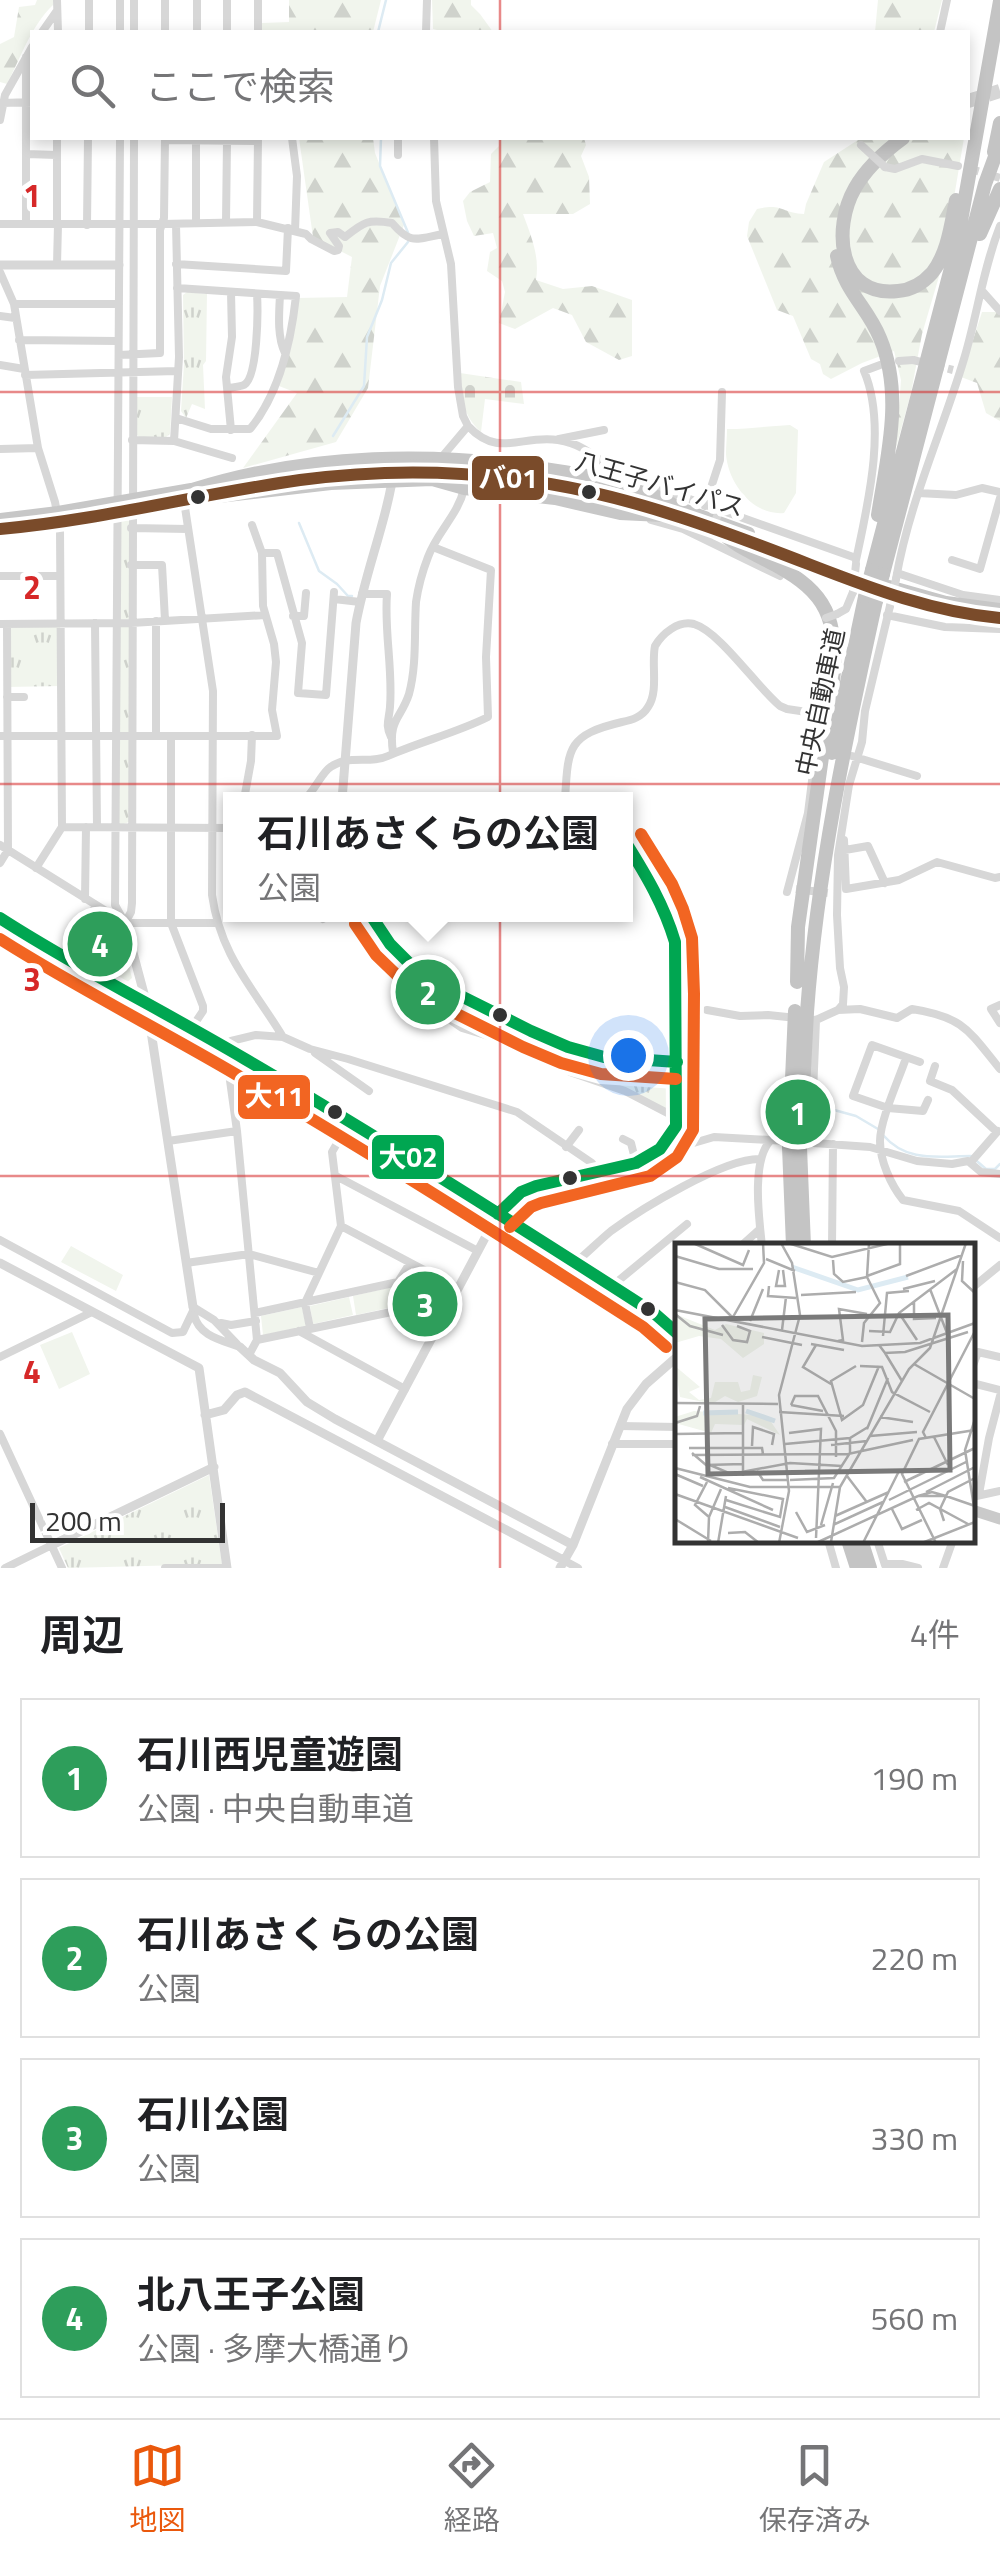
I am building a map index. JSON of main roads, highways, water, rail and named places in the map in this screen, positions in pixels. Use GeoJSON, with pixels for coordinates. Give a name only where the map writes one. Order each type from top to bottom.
{"type":"FeatureCollection","features":[{"type":"Feature","properties":{"kind":"highway","name":"中央自動車道"},"geometry":{"type":"LineString","coordinates":[[885,571],[956,249],[1000,1]]}},
{"type":"Feature","properties":{"kind":"highway"},"geometry":{"type":"LineString","coordinates":[[970,134],[993,33]]}},
{"type":"Feature","properties":{"kind":"highway"},"geometry":{"type":"LineString","coordinates":[[990,167],[1000,123]]}},
{"type":"Feature","properties":{"kind":"highway"},"geometry":{"type":"LineString","coordinates":[[885,571],[878,521],[892,418],[891,379],[879,334],[841,272],[835,238],[849,187],[869,159],[891,140]]}},
{"type":"Feature","properties":{"kind":"highway"},"geometry":{"type":"LineString","coordinates":[[901,140],[863,175],[848,200],[843,220],[842,243],[848,264],[861,282],[885,292],[919,284],[934,270],[943,252],[969,140]]}},
{"type":"Feature","properties":{"kind":"highway","name":"中央自動車道"},"geometry":{"type":"LineString","coordinates":[[806,1015],[797,982],[829,766],[885,571],[990,167],[1000,143]]}},
{"type":"Feature","properties":{"kind":"highway"},"geometry":{"type":"LineString","coordinates":[[927,406],[976,247],[1000,189]]}},
{"type":"Feature","properties":{"kind":"highway"},"geometry":{"type":"LineString","coordinates":[[188,495],[250,472],[323,461],[441,458],[548,468],[649,488],[683,514]]}},
{"type":"Feature","properties":{"kind":"highway","name":"八王子バイパス"},"geometry":{"type":"LineString","coordinates":[[460,470],[683,514],[712,537],[914,604],[1000,618]]}},
{"type":"Feature","properties":{"kind":"highway","name":"八王子バイパス"},"geometry":{"type":"LineString","coordinates":[[0,529],[329,473],[530,473],[580,482],[683,514],[898,590],[946,602],[1000,609]]}},
{"type":"Feature","properties":{"kind":"highway"},"geometry":{"type":"LineString","coordinates":[[188,495],[254,494],[302,486],[392,480],[440,481],[464,489],[555,499],[638,516],[683,514]]}},
{"type":"Feature","properties":{"kind":"highway"},"geometry":{"type":"LineString","coordinates":[[576,490],[638,516]]}},
{"type":"Feature","properties":{"kind":"highway","name":"八王子バイパス"},"geometry":{"type":"LineString","coordinates":[[0,518],[59,517]]}},
{"type":"Feature","properties":{"kind":"highway"},"geometry":{"type":"LineString","coordinates":[[712,537],[791,573],[813,590],[828,611],[834,633],[834,672],[798,927],[797,982]]}},
{"type":"Feature","properties":{"kind":"highway","name":"中央自動車道"},"geometry":{"type":"LineString","coordinates":[[793,1243],[815,928],[874,602]]}},
{"type":"Feature","properties":{"kind":"highway","name":"中央自動車道"},"geometry":{"type":"LineString","coordinates":[[800,1146],[804,1243]]}},
{"type":"Feature","properties":{"kind":"highway"},"geometry":{"type":"LineString","coordinates":[[849,1543],[857,1568]]}},
{"type":"Feature","properties":{"kind":"highway"},"geometry":{"type":"LineString","coordinates":[[863,1543],[880,1567]]}},
{"type":"Feature","properties":{"kind":"main road"},"geometry":{"type":"LineString","coordinates":[[0,918],[350,1121],[654,1313],[675,1331]]}},
{"type":"Feature","properties":{"kind":"main road"},"geometry":{"type":"LineString","coordinates":[[975,1511],[1000,1520]]}},
{"type":"Feature","properties":{"kind":"waterway"},"geometry":{"type":"LineString","coordinates":[[378,30],[386,0]]}},
{"type":"Feature","properties":{"kind":"waterway"},"geometry":{"type":"LineString","coordinates":[[333,436],[364,386],[367,337],[391,263],[408,242],[409,235],[380,166],[381,140]]}},
{"type":"Feature","properties":{"kind":"waterway"},"geometry":{"type":"LineString","coordinates":[[299,523],[319,571],[352,596]]}},
{"type":"Feature","properties":{"kind":"waterway"},"geometry":{"type":"LineString","coordinates":[[816,1105],[856,1116],[878,1129]]}},
{"type":"Feature","properties":{"kind":"waterway"},"geometry":{"type":"LineString","coordinates":[[883,1135],[913,1154],[971,1156],[986,1169],[995,1169],[1000,1164]]}},
{"type":"Feature","properties":{"kind":"tunnel"},"geometry":{"type":"LineString","coordinates":[[970,100],[1000,91]]}},
{"type":"Feature","properties":{"kind":"tunnel"},"geometry":{"type":"LineString","coordinates":[[971,169],[1000,178]]}},
{"type":"Feature","properties":{"kind":"tunnel"},"geometry":{"type":"LineString","coordinates":[[913,360],[953,370]]}},
{"type":"Feature","properties":{"kind":"tunnel"},"geometry":{"type":"LineString","coordinates":[[796,889],[828,893]]}},
{"type":"Feature","properties":{"kind":"tunnel"},"geometry":{"type":"LineString","coordinates":[[677,970],[677,994]]}},
{"type":"Feature","properties":{"kind":"place","name":"北八王子公園"},"geometry":{"type":"Point","coordinates":[100,944]}},
{"type":"Feature","properties":{"kind":"place","name":"石川あさくらの公園"},"geometry":{"type":"Point","coordinates":[428,992]}},
{"type":"Feature","properties":{"kind":"place","name":"石川西児童遊園"},"geometry":{"type":"Point","coordinates":[798,1112]}},
{"type":"Feature","properties":{"kind":"place","name":"石川公園"},"geometry":{"type":"Point","coordinates":[425,1304]}}]}
